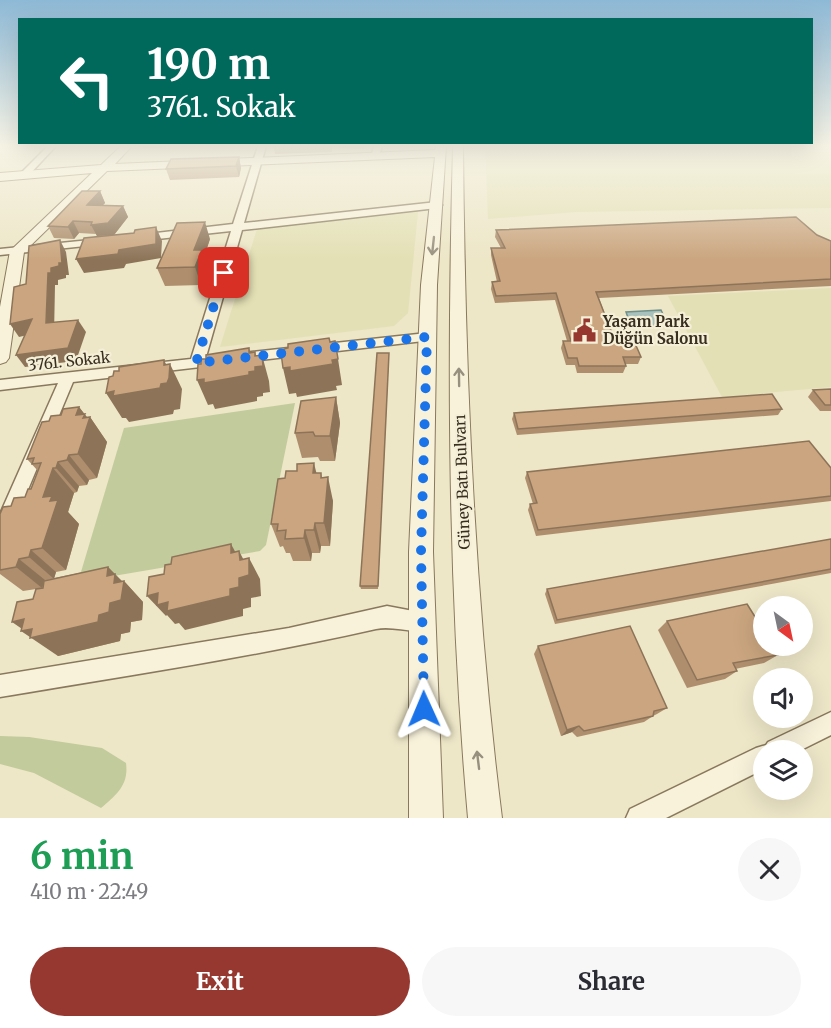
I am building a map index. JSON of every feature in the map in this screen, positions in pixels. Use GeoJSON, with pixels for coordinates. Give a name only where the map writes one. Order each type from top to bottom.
{"type":"FeatureCollection","features":[{"type":"Feature","properties":{"kind":"street"},"geometry":{"type":"LineString","coordinates":[[0,358],[17,251],[88,184]]}},
{"type":"Feature","properties":{"kind":"street"},"geometry":{"type":"LineString","coordinates":[[196,363],[251,184]]}},
{"type":"Feature","properties":{"kind":"street"},"geometry":{"type":"LineString","coordinates":[[426,818],[421,552],[429,285],[440,184]]}},
{"type":"Feature","properties":{"kind":"street","name":"Güney Batı Bulvarı"},"geometry":{"type":"LineString","coordinates":[[449,184],[456,285],[466,612],[476,746],[485,818]]}},
{"type":"Feature","properties":{"kind":"street"},"geometry":{"type":"LineString","coordinates":[[131,239],[437,205]]}},
{"type":"Feature","properties":{"kind":"street"},"geometry":{"type":"LineString","coordinates":[[0,252],[108,242]]}},
{"type":"Feature","properties":{"kind":"street","name":"3761. Sokak"},"geometry":{"type":"LineString","coordinates":[[0,385],[427,337]]}},
{"type":"Feature","properties":{"kind":"street"},"geometry":{"type":"LineString","coordinates":[[0,535],[68,377]]}},
{"type":"Feature","properties":{"kind":"street"},"geometry":{"type":"LineString","coordinates":[[0,686],[289,638],[387,616],[422,621]]}},
{"type":"Feature","properties":{"kind":"street"},"geometry":{"type":"LineString","coordinates":[[796,740],[831,723]]}},
{"type":"Feature","properties":{"kind":"street"},"geometry":{"type":"LineString","coordinates":[[639,818],[753,761]]}},
{"type":"Feature","properties":{"kind":"shaded area"},"geometry":{"type":"Polygon","coordinates":[[[487,184],[831,184],[831,208],[577,212],[488,219],[487,184]]]}},
{"type":"Feature","properties":{"kind":"shaded area"},"geometry":{"type":"Polygon","coordinates":[[[418,212],[408,313],[394,326],[220,347],[257,229],[418,212]]]}},
{"type":"Feature","properties":{"kind":"shaded area"},"geometry":{"type":"Polygon","coordinates":[[[831,288],[831,387],[722,397],[668,296],[831,288]]]}},
{"type":"Feature","properties":{"kind":"green space"},"geometry":{"type":"Polygon","coordinates":[[[295,403],[266,545],[260,551],[78,582],[124,428],[295,403]]]}},
{"type":"Feature","properties":{"kind":"green space"},"geometry":{"type":"Polygon","coordinates":[[[0,736],[29,737],[102,748],[126,763],[123,783],[116,794],[101,808],[34,773],[0,764],[0,736]]]}},
{"type":"Feature","properties":{"kind":"water"},"geometry":{"type":"Polygon","coordinates":[[[661,310],[668,325],[631,326],[626,312],[661,310]]]}},
{"type":"Feature","properties":{"kind":"building"},"geometry":{"type":"Polygon","coordinates":[[[82,191],[100,191],[87,205],[123,206],[108,223],[91,225],[92,222],[73,221],[68,227],[48,226],[82,191]]]}},
{"type":"Feature","properties":{"kind":"building"},"geometry":{"type":"Polygon","coordinates":[[[796,217],[817,235],[831,241],[831,279],[596,292],[615,341],[634,341],[641,357],[623,357],[626,366],[579,366],[577,358],[568,358],[563,341],[571,341],[556,293],[496,296],[492,282],[500,281],[491,248],[505,248],[496,230],[796,217]]]}},
{"type":"Feature","properties":{"kind":"building"},"geometry":{"type":"Polygon","coordinates":[[[205,222],[194,250],[202,250],[195,267],[157,268],[177,223],[205,222]]]}},
{"type":"Feature","properties":{"kind":"building"},"geometry":{"type":"Polygon","coordinates":[[[156,227],[156,244],[119,250],[118,254],[76,259],[84,238],[134,233],[135,230],[156,227]]]}},
{"type":"Feature","properties":{"kind":"building"},"geometry":{"type":"Polygon","coordinates":[[[60,240],[62,263],[51,268],[51,273],[48,273],[46,323],[78,320],[68,348],[16,355],[32,319],[10,324],[14,287],[26,284],[29,246],[60,240]]]}},
{"type":"Feature","properties":{"kind":"building"},"geometry":{"type":"Polygon","coordinates":[[[329,338],[330,342],[335,341],[338,359],[332,360],[333,364],[290,371],[290,367],[283,368],[281,353],[288,348],[288,344],[329,338]]]}},
{"type":"Feature","properties":{"kind":"building"},"geometry":{"type":"Polygon","coordinates":[[[249,348],[249,353],[255,352],[255,356],[262,355],[263,366],[255,367],[255,371],[249,372],[249,375],[204,383],[204,379],[197,380],[198,364],[201,364],[201,359],[206,359],[206,355],[249,348]]]}},
{"type":"Feature","properties":{"kind":"building"},"geometry":{"type":"Polygon","coordinates":[[[377,353],[389,353],[378,586],[360,586],[377,353]]]}},
{"type":"Feature","properties":{"kind":"building"},"geometry":{"type":"Polygon","coordinates":[[[164,360],[164,365],[170,364],[169,378],[167,383],[161,384],[160,388],[113,396],[114,391],[106,393],[109,377],[113,376],[114,371],[119,371],[119,367],[164,360]]]}},
{"type":"Feature","properties":{"kind":"building"},"geometry":{"type":"Polygon","coordinates":[[[831,389],[831,405],[825,405],[813,390],[831,389]]]}},
{"type":"Feature","properties":{"kind":"building"},"geometry":{"type":"Polygon","coordinates":[[[772,394],[782,409],[518,429],[514,413],[772,394]]]}},
{"type":"Feature","properties":{"kind":"building"},"geometry":{"type":"Polygon","coordinates":[[[336,397],[330,436],[315,436],[313,432],[295,433],[301,401],[336,397]]]}},
{"type":"Feature","properties":{"kind":"building"},"geometry":{"type":"Polygon","coordinates":[[[79,407],[76,415],[85,414],[83,418],[90,417],[78,454],[69,455],[67,460],[58,462],[56,468],[53,468],[43,497],[52,496],[50,501],[58,500],[42,548],[31,550],[29,557],[19,559],[16,567],[0,570],[0,514],[3,507],[11,506],[14,498],[25,497],[28,489],[31,489],[41,463],[32,464],[34,458],[27,459],[42,422],[49,421],[51,416],[61,415],[63,409],[79,407]]]}},
{"type":"Feature","properties":{"kind":"building"},"geometry":{"type":"Polygon","coordinates":[[[809,441],[831,468],[831,496],[538,530],[530,504],[537,503],[527,472],[809,441]]]}},
{"type":"Feature","properties":{"kind":"building"},"geometry":{"type":"Polygon","coordinates":[[[314,463],[313,473],[321,473],[321,478],[328,477],[324,523],[315,523],[314,530],[305,530],[304,538],[285,539],[286,530],[277,531],[278,524],[271,524],[278,479],[285,478],[286,471],[297,471],[297,464],[314,463]]]}},
{"type":"Feature","properties":{"kind":"building"},"geometry":{"type":"Polygon","coordinates":[[[831,539],[831,569],[557,620],[547,589],[831,539]]]}},
{"type":"Feature","properties":{"kind":"building"},"geometry":{"type":"Polygon","coordinates":[[[231,544],[231,553],[239,551],[240,560],[249,558],[249,575],[239,578],[239,587],[230,589],[230,596],[167,611],[168,602],[157,605],[158,593],[147,596],[149,577],[164,574],[165,565],[171,564],[172,557],[231,544]]]}},
{"type":"Feature","properties":{"kind":"building"},"geometry":{"type":"Polygon","coordinates":[[[108,567],[107,576],[115,574],[114,583],[124,581],[121,600],[110,603],[109,612],[99,615],[98,622],[30,638],[32,629],[21,631],[24,619],[12,622],[17,602],[33,599],[36,589],[43,588],[44,581],[108,567]]]}},
{"type":"Feature","properties":{"kind":"building"},"geometry":{"type":"Polygon","coordinates":[[[747,604],[753,614],[753,656],[772,656],[733,663],[737,671],[697,680],[667,621],[747,604]]]}},
{"type":"Feature","properties":{"kind":"building"},"geometry":{"type":"Polygon","coordinates":[[[630,626],[667,708],[654,711],[653,716],[584,731],[579,726],[567,730],[538,646],[630,626]]]}},
{"type":"Feature","properties":{"kind":"place","name":"Yaşam Park Düğün Salonu"},"geometry":{"type":"Point","coordinates":[585,330]}},
{"type":"Feature","properties":{"kind":"route"},"geometry":{"type":"LineString","coordinates":[[224,273],[196,363],[427,337],[421,552],[424,709]]}}]}
